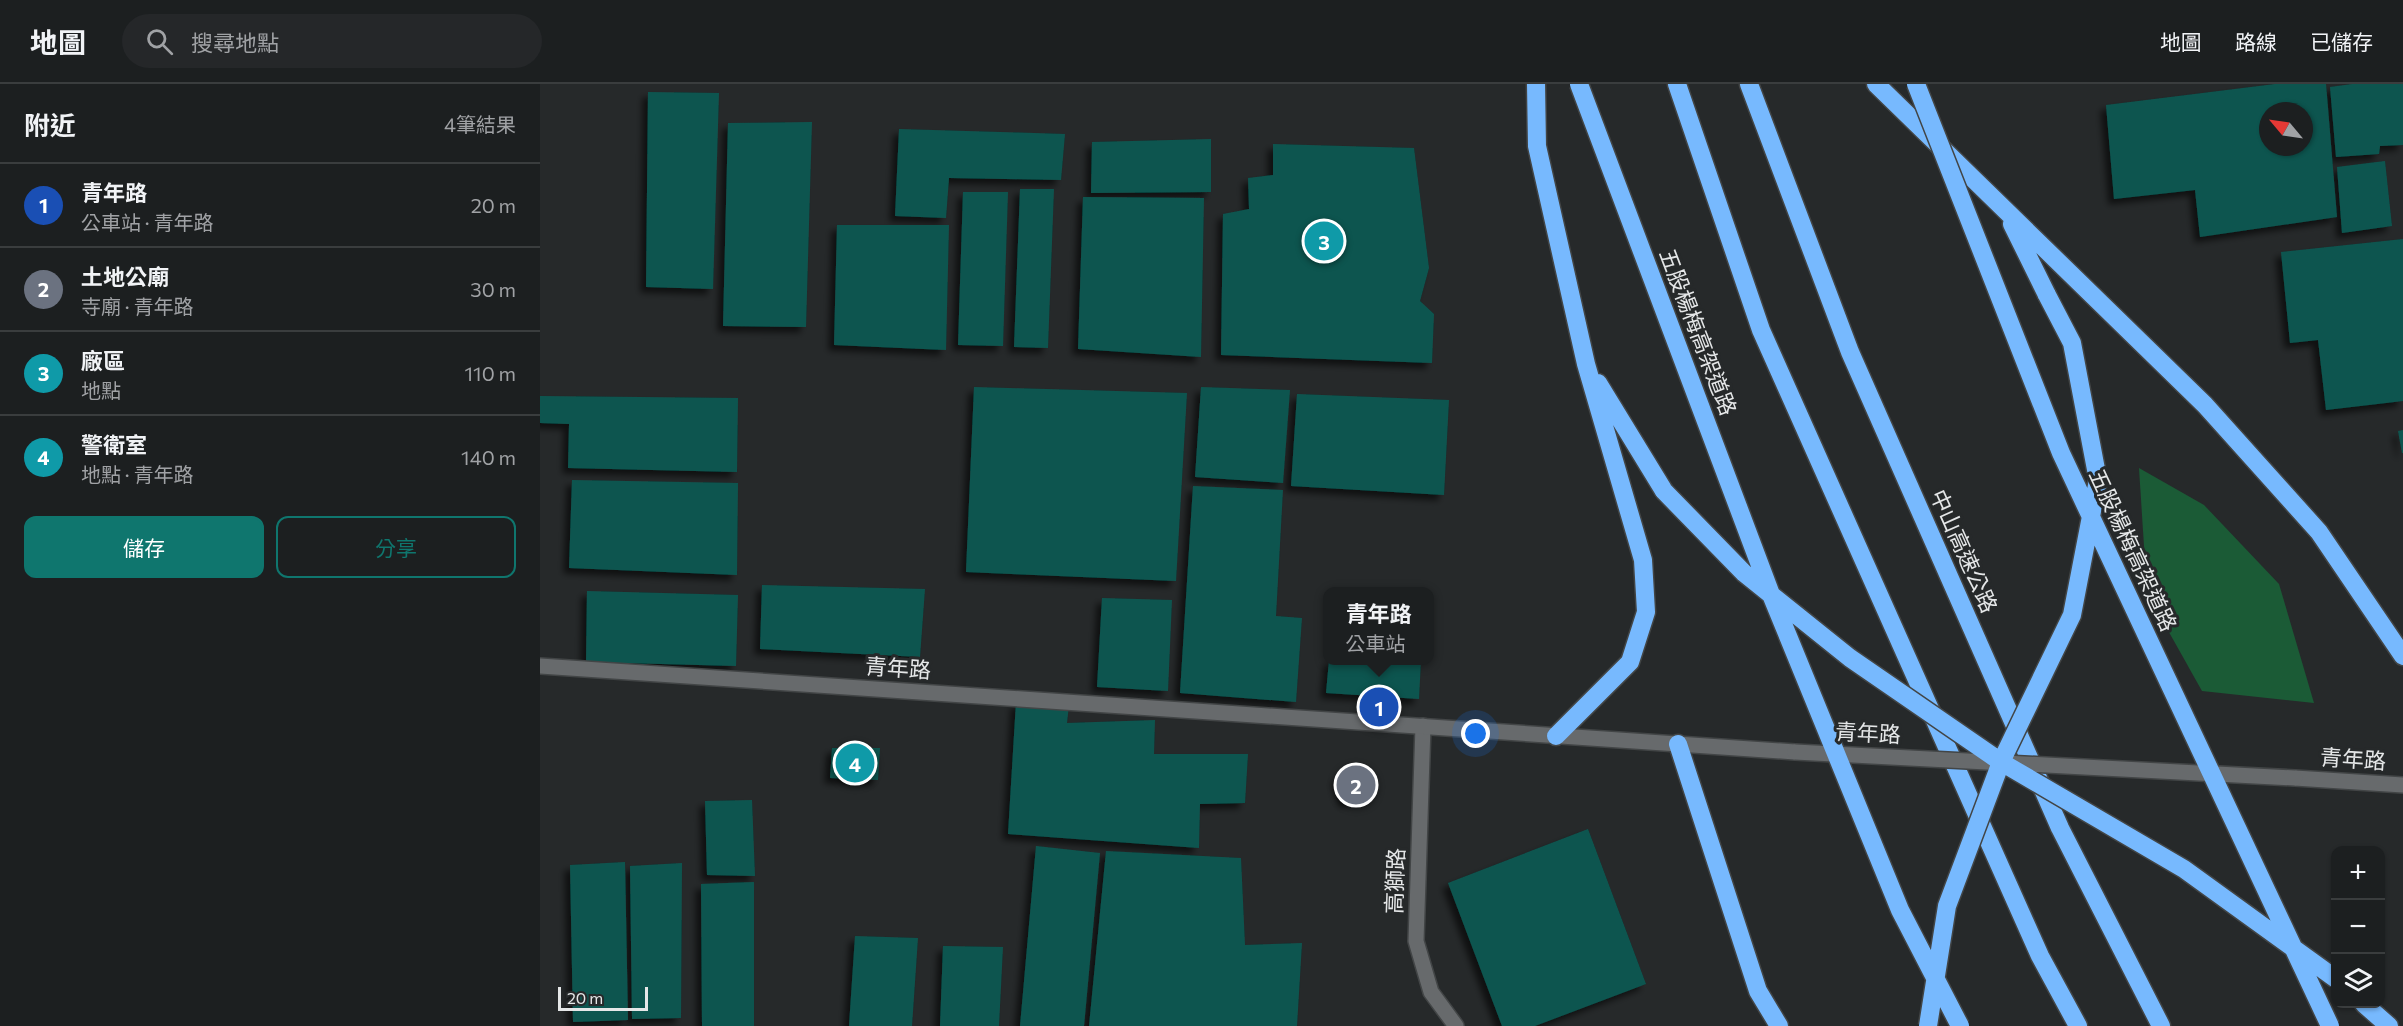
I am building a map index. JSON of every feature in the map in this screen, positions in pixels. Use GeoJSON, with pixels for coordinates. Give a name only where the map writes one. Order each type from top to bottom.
{"type":"FeatureCollection","features":[{"type":"Feature","properties":{"kind":"highway"},"geometry":{"type":"LineString","coordinates":[[1536,84],[1537,146],[1586,364],[1642,560],[1646,612],[1630,662],[1556,736]]}},
{"type":"Feature","properties":{"kind":"highway","name":"五股楊梅高架道路"},"geometry":{"type":"LineString","coordinates":[[1579,84],[1781,619],[1899,910],[1960,1026]]}},
{"type":"Feature","properties":{"kind":"highway"},"geometry":{"type":"LineString","coordinates":[[1677,84],[1761,330],[2035,945],[2078,1026]]}},
{"type":"Feature","properties":{"kind":"highway","name":"中山高速公路"},"geometry":{"type":"LineString","coordinates":[[1749,84],[1850,352],[2060,828],[2162,1026]]}},
{"type":"Feature","properties":{"kind":"highway"},"geometry":{"type":"LineString","coordinates":[[1876,84],[2205,405],[2319,532],[2403,656]]}},
{"type":"Feature","properties":{"kind":"highway","name":"五股楊梅高架道路"},"geometry":{"type":"LineString","coordinates":[[1916,84],[2061,453],[2330,1026]]}},
{"type":"Feature","properties":{"kind":"highway"},"geometry":{"type":"LineString","coordinates":[[1928,1026],[1947,906],[2001,762],[2072,615],[2098,480],[2072,343],[2006,211]]}},
{"type":"Feature","properties":{"kind":"highway"},"geometry":{"type":"LineString","coordinates":[[1586,364],[1664,490],[1744,573],[1850,658],[2001,762],[2184,869],[2331,975]]}},
{"type":"Feature","properties":{"kind":"highway"},"geometry":{"type":"LineString","coordinates":[[1678,744],[1758,990],[1779,1026]]}},
{"type":"Feature","properties":{"kind":"highway"},"geometry":{"type":"LineString","coordinates":[[2369,1008],[2389,1026]]}},
{"type":"Feature","properties":{"kind":"street","name":"青年路"},"geometry":{"type":"LineString","coordinates":[[540,666],[1795,752],[2403,785]]}},
{"type":"Feature","properties":{"kind":"street","name":"高獅路"},"geometry":{"type":"LineString","coordinates":[[1423,726],[1416,941],[1431,992],[1456,1026]]}},
{"type":"Feature","properties":{"kind":"green space"},"geometry":{"type":"Polygon","coordinates":[[[2139,468],[2204,505],[2279,584],[2314,703],[2202,691],[2147,593],[2139,468]]]}},
{"type":"Feature","properties":{"kind":"building"},"geometry":{"type":"Polygon","coordinates":[[[2275,84],[2326,84],[2337,217],[2200,237],[2195,190],[2114,199],[2106,105],[2275,84]]]}},
{"type":"Feature","properties":{"kind":"building"},"geometry":{"type":"Polygon","coordinates":[[[2352,84],[2403,84],[2403,145],[2380,146],[2379,154],[2336,157],[2330,87],[2352,84]]]}},
{"type":"Feature","properties":{"kind":"building"},"geometry":{"type":"Polygon","coordinates":[[[648,92],[719,93],[713,289],[646,287],[648,92]]]}},
{"type":"Feature","properties":{"kind":"building"},"geometry":{"type":"Polygon","coordinates":[[[812,122],[806,327],[723,326],[728,123],[812,122]]]}},
{"type":"Feature","properties":{"kind":"building"},"geometry":{"type":"Polygon","coordinates":[[[899,129],[1065,134],[1061,180],[949,178],[946,218],[895,216],[899,129]]]}},
{"type":"Feature","properties":{"kind":"building"},"geometry":{"type":"Polygon","coordinates":[[[1211,139],[1211,192],[1091,193],[1092,142],[1211,139]]]}},
{"type":"Feature","properties":{"kind":"building"},"geometry":{"type":"Polygon","coordinates":[[[1273,144],[1414,148],[1429,268],[1420,301],[1434,314],[1432,363],[1221,355],[1223,214],[1249,209],[1248,178],[1273,175],[1273,144]]]}},
{"type":"Feature","properties":{"kind":"building"},"geometry":{"type":"Polygon","coordinates":[[[2385,161],[2392,226],[2342,233],[2337,167],[2385,161]]]}},
{"type":"Feature","properties":{"kind":"building"},"geometry":{"type":"Polygon","coordinates":[[[1020,189],[1054,189],[1048,348],[1014,347],[1020,189]]]}},
{"type":"Feature","properties":{"kind":"building"},"geometry":{"type":"Polygon","coordinates":[[[963,192],[1008,192],[1003,346],[958,345],[963,192]]]}},
{"type":"Feature","properties":{"kind":"building"},"geometry":{"type":"Polygon","coordinates":[[[1083,197],[1204,198],[1201,357],[1078,349],[1083,197]]]}},
{"type":"Feature","properties":{"kind":"building"},"geometry":{"type":"Polygon","coordinates":[[[837,225],[949,225],[946,350],[834,345],[837,225]]]}},
{"type":"Feature","properties":{"kind":"building"},"geometry":{"type":"Polygon","coordinates":[[[2403,239],[2403,401],[2326,410],[2318,340],[2290,343],[2281,252],[2403,239]]]}},
{"type":"Feature","properties":{"kind":"building"},"geometry":{"type":"Polygon","coordinates":[[[974,387],[1187,393],[1176,581],[966,572],[974,387]]]}},
{"type":"Feature","properties":{"kind":"building"},"geometry":{"type":"Polygon","coordinates":[[[1201,387],[1290,390],[1283,483],[1195,477],[1201,387]]]}},
{"type":"Feature","properties":{"kind":"building"},"geometry":{"type":"Polygon","coordinates":[[[1297,394],[1449,400],[1444,495],[1291,486],[1297,394]]]}},
{"type":"Feature","properties":{"kind":"building"},"geometry":{"type":"Polygon","coordinates":[[[540,396],[738,398],[737,472],[568,468],[569,424],[540,423],[540,396]]]}},
{"type":"Feature","properties":{"kind":"building"},"geometry":{"type":"Polygon","coordinates":[[[2403,430],[2403,453],[2402,453],[2398,431],[2403,430]]]}},
{"type":"Feature","properties":{"kind":"building"},"geometry":{"type":"Polygon","coordinates":[[[572,480],[738,483],[737,575],[569,568],[572,480]]]}},
{"type":"Feature","properties":{"kind":"building"},"geometry":{"type":"Polygon","coordinates":[[[1193,486],[1283,490],[1276,616],[1302,618],[1296,702],[1180,693],[1193,486]]]}},
{"type":"Feature","properties":{"kind":"building"},"geometry":{"type":"Polygon","coordinates":[[[762,585],[925,589],[920,657],[760,649],[762,585]]]}},
{"type":"Feature","properties":{"kind":"building"},"geometry":{"type":"Polygon","coordinates":[[[587,591],[738,595],[736,666],[586,662],[587,591]]]}},
{"type":"Feature","properties":{"kind":"building"},"geometry":{"type":"Polygon","coordinates":[[[1102,598],[1172,600],[1168,691],[1097,687],[1102,598]]]}},
{"type":"Feature","properties":{"kind":"building"},"geometry":{"type":"Polygon","coordinates":[[[1329,665],[1421,665],[1419,699],[1326,693],[1329,665]]]}},
{"type":"Feature","properties":{"kind":"building"},"geometry":{"type":"Polygon","coordinates":[[[1016,702],[1069,705],[1067,723],[1155,720],[1154,754],[1248,754],[1245,803],[1200,804],[1199,848],[1008,834],[1016,702]]]}},
{"type":"Feature","properties":{"kind":"building"},"geometry":{"type":"Polygon","coordinates":[[[832,748],[880,748],[878,780],[830,778],[832,748]]]}},
{"type":"Feature","properties":{"kind":"building"},"geometry":{"type":"Polygon","coordinates":[[[1366,768],[1374,794],[1345,802],[1337,777],[1366,768]]]}},
{"type":"Feature","properties":{"kind":"building"},"geometry":{"type":"Polygon","coordinates":[[[752,800],[755,876],[707,875],[705,801],[752,800]]]}},
{"type":"Feature","properties":{"kind":"building"},"geometry":{"type":"Polygon","coordinates":[[[1588,829],[1646,984],[1535,1026],[1502,1026],[1448,883],[1588,829]]]}},
{"type":"Feature","properties":{"kind":"building"},"geometry":{"type":"Polygon","coordinates":[[[1036,846],[1100,853],[1084,1026],[1020,1026],[1036,846]]]}},
{"type":"Feature","properties":{"kind":"building"},"geometry":{"type":"Polygon","coordinates":[[[1106,851],[1241,858],[1245,945],[1302,943],[1297,1026],[1089,1026],[1106,851]]]}},
{"type":"Feature","properties":{"kind":"building"},"geometry":{"type":"Polygon","coordinates":[[[625,862],[628,1020],[573,1022],[570,865],[625,862]]]}},
{"type":"Feature","properties":{"kind":"building"},"geometry":{"type":"Polygon","coordinates":[[[682,863],[681,1018],[632,1019],[630,866],[682,863]]]}},
{"type":"Feature","properties":{"kind":"building"},"geometry":{"type":"Polygon","coordinates":[[[754,882],[754,1026],[702,1026],[701,884],[754,882]]]}},
{"type":"Feature","properties":{"kind":"building"},"geometry":{"type":"Polygon","coordinates":[[[855,936],[918,938],[912,1026],[849,1026],[855,936]]]}},
{"type":"Feature","properties":{"kind":"building"},"geometry":{"type":"Polygon","coordinates":[[[943,946],[1003,947],[999,1026],[940,1026],[943,946]]]}},
{"type":"Feature","properties":{"kind":"place","name":"廠區"},"geometry":{"type":"Point","coordinates":[1324,241]}},
{"type":"Feature","properties":{"kind":"place","name":"青年路"},"geometry":{"type":"Point","coordinates":[1379,707]}},
{"type":"Feature","properties":{"kind":"place","name":"警衛室"},"geometry":{"type":"Point","coordinates":[855,763]}},
{"type":"Feature","properties":{"kind":"place","name":"土地公廟"},"geometry":{"type":"Point","coordinates":[1356,785]}}]}
